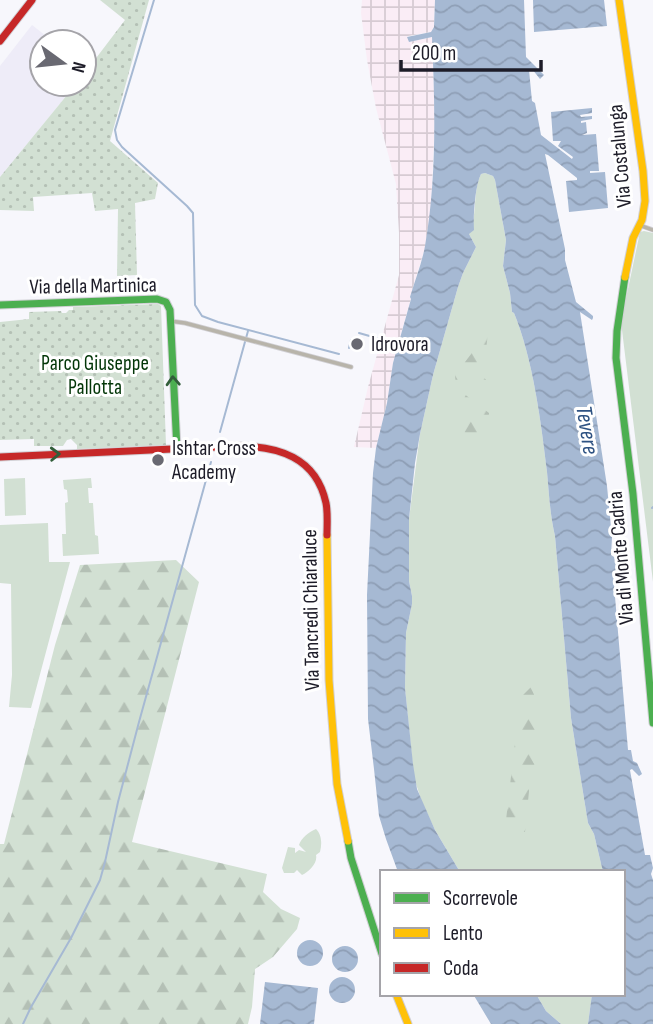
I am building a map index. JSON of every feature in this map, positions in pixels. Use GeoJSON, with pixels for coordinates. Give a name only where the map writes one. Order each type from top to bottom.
{"type":"FeatureCollection","features":[{"type":"Feature","properties":{"kind":"street"},"geometry":{"type":"LineString","coordinates":[[0,41],[32,0]]}},
{"type":"Feature","properties":{"kind":"street","name":"Via Costalunga"},"geometry":{"type":"LineString","coordinates":[[619,0],[643,176],[644,204],[639,225]]}},
{"type":"Feature","properties":{"kind":"street"},"geometry":{"type":"LineString","coordinates":[[639,225],[653,230]]}},
{"type":"Feature","properties":{"kind":"street","name":"Via di Monte Cadria"},"geometry":{"type":"LineString","coordinates":[[639,225],[633,238],[624,284],[616,353],[633,494],[653,723]]}},
{"type":"Feature","properties":{"kind":"street","name":"Via della Martinica"},"geometry":{"type":"LineString","coordinates":[[0,305],[161,299],[169,305],[177,449]]}},
{"type":"Feature","properties":{"kind":"street","name":"Via della Martinica"},"geometry":{"type":"LineString","coordinates":[[170,321],[183,322],[351,367]]}},
{"type":"Feature","properties":{"kind":"street","name":"Via Tancredi Chiaraluce"},"geometry":{"type":"LineString","coordinates":[[0,457],[254,447],[281,452],[295,458],[316,479],[323,492],[327,523],[330,692],[337,784],[353,865],[380,948]]}},
{"type":"Feature","properties":{"kind":"street"},"geometry":{"type":"LineString","coordinates":[[397,996],[408,1024]]}},
{"type":"Feature","properties":{"kind":"shaded area"},"geometry":{"type":"Polygon","coordinates":[[[362,0],[435,0],[434,27],[431,32],[408,36],[409,42],[432,37],[435,119],[431,207],[425,248],[393,363],[376,448],[354,447],[399,275],[399,233],[396,184],[376,108],[367,60],[362,0]]]}},
{"type":"Feature","properties":{"kind":"shaded area"},"geometry":{"type":"Polygon","coordinates":[[[28,30],[28,98],[65,98],[0,177],[0,66],[28,30]]]}},
{"type":"Feature","properties":{"kind":"green space"},"geometry":{"type":"Polygon","coordinates":[[[100,0],[149,0],[110,141],[158,183],[155,199],[135,203],[137,275],[117,276],[118,209],[95,211],[92,193],[33,197],[34,211],[0,210],[0,177],[65,98],[98,98],[98,56],[125,20],[100,0]]]}},
{"type":"Feature","properties":{"kind":"green space"},"geometry":{"type":"Polygon","coordinates":[[[481,174],[493,176],[495,180],[506,240],[503,266],[512,312],[521,331],[531,370],[539,412],[555,536],[571,718],[588,823],[594,834],[603,870],[459,870],[435,830],[414,778],[405,688],[406,633],[412,604],[409,581],[409,519],[420,434],[433,375],[458,287],[476,247],[469,234],[481,174]]]}},
{"type":"Feature","properties":{"kind":"green space"},"geometry":{"type":"Polygon","coordinates":[[[640,232],[653,233],[653,582],[621,322],[640,232]]]}},
{"type":"Feature","properties":{"kind":"green space","name":"Parco Giuseppe Pallotta"},"geometry":{"type":"Polygon","coordinates":[[[161,306],[166,445],[77,449],[71,439],[63,446],[34,446],[34,439],[0,440],[0,322],[29,319],[29,312],[66,313],[73,310],[73,307],[161,306]]]}},
{"type":"Feature","properties":{"kind":"green space"},"geometry":{"type":"Polygon","coordinates":[[[488,332],[485,360],[478,371],[488,382],[492,403],[487,405],[474,381],[465,384],[463,393],[489,413],[487,436],[460,432],[455,375],[488,332]]]}},
{"type":"Feature","properties":{"kind":"green space"},"geometry":{"type":"Polygon","coordinates":[[[25,478],[26,515],[5,516],[4,479],[25,478]]]}},
{"type":"Feature","properties":{"kind":"green space"},"geometry":{"type":"Polygon","coordinates":[[[91,478],[92,488],[88,488],[89,503],[93,503],[99,554],[63,556],[62,534],[66,534],[65,503],[68,502],[63,480],[91,478]]]}},
{"type":"Feature","properties":{"kind":"green space"},"geometry":{"type":"Polygon","coordinates":[[[48,523],[49,562],[70,562],[31,708],[9,707],[12,675],[11,584],[0,583],[0,525],[48,523]]]}},
{"type":"Feature","properties":{"kind":"green space"},"geometry":{"type":"Polygon","coordinates":[[[176,560],[199,582],[132,842],[267,874],[263,892],[281,909],[300,918],[297,929],[273,957],[255,969],[248,1024],[0,1024],[0,844],[4,844],[55,645],[80,565],[176,560]]]}},
{"type":"Feature","properties":{"kind":"green space"},"geometry":{"type":"Polygon","coordinates":[[[531,687],[541,712],[540,728],[531,757],[539,774],[541,789],[530,781],[525,832],[505,829],[520,698],[531,687]]]}},
{"type":"Feature","properties":{"kind":"green space"},"geometry":{"type":"Polygon","coordinates":[[[316,829],[321,846],[312,867],[302,875],[297,870],[294,873],[284,873],[282,868],[288,847],[295,848],[295,853],[299,850],[306,852],[299,845],[300,842],[316,829]]]}},
{"type":"Feature","properties":{"kind":"green space"},"geometry":{"type":"Polygon","coordinates":[[[537,996],[592,996],[588,1024],[561,1024],[546,1011],[537,996]]]}},
{"type":"Feature","properties":{"kind":"water","name":"Tevere"},"geometry":{"type":"Polygon","coordinates":[[[435,0],[524,0],[526,57],[544,75],[540,79],[532,69],[529,70],[532,101],[535,103],[541,135],[572,159],[573,157],[558,146],[561,141],[553,141],[551,112],[592,108],[592,113],[580,115],[592,116],[592,119],[581,121],[586,122],[587,133],[582,135],[596,134],[599,171],[590,173],[605,172],[608,208],[569,212],[566,181],[577,178],[545,154],[565,260],[576,302],[593,316],[592,320],[580,312],[607,486],[611,555],[617,559],[617,569],[613,573],[628,750],[631,750],[633,761],[637,763],[642,774],[639,776],[630,770],[645,855],[650,855],[653,868],[653,1024],[588,1024],[592,996],[625,996],[625,870],[603,870],[594,834],[588,823],[571,718],[555,536],[539,412],[531,370],[521,331],[512,312],[503,266],[506,240],[495,180],[493,176],[485,173],[481,174],[479,179],[474,230],[469,234],[476,247],[458,287],[433,375],[420,434],[409,519],[409,581],[412,604],[406,633],[405,688],[413,764],[417,789],[435,830],[459,870],[397,870],[379,816],[368,719],[367,595],[373,473],[393,363],[424,252],[432,194],[432,37],[409,42],[407,37],[431,32],[434,27],[435,0]]]}},
{"type":"Feature","properties":{"kind":"water"},"geometry":{"type":"Polygon","coordinates":[[[533,0],[604,0],[607,26],[534,32],[533,0]]]}},
{"type":"Feature","properties":{"kind":"water"},"geometry":{"type":"Polygon","coordinates":[[[310,940],[319,944],[323,953],[319,962],[310,966],[301,962],[297,953],[301,944],[310,940]]]}},
{"type":"Feature","properties":{"kind":"water"},"geometry":{"type":"Polygon","coordinates":[[[345,946],[354,950],[358,959],[354,968],[345,972],[336,968],[332,959],[336,950],[345,946]]]}},
{"type":"Feature","properties":{"kind":"water"},"geometry":{"type":"Polygon","coordinates":[[[342,977],[351,981],[355,990],[351,999],[342,1003],[333,999],[329,990],[333,981],[342,977]]]}},
{"type":"Feature","properties":{"kind":"water"},"geometry":{"type":"Polygon","coordinates":[[[265,982],[318,988],[314,1024],[260,1024],[265,982]]]}},
{"type":"Feature","properties":{"kind":"water"},"geometry":{"type":"Polygon","coordinates":[[[474,996],[537,996],[546,1011],[561,1024],[491,1024],[474,996]]]}},
{"type":"Feature","properties":{"kind":"waterway"},"geometry":{"type":"LineString","coordinates":[[154,0],[115,130],[122,147],[193,213],[195,305],[202,316],[218,322],[339,354]]}},
{"type":"Feature","properties":{"kind":"waterway"},"geometry":{"type":"LineString","coordinates":[[220,432],[248,331]]}},
{"type":"Feature","properties":{"kind":"waterway"},"geometry":{"type":"LineString","coordinates":[[359,333],[380,339]]}},
{"type":"Feature","properties":{"kind":"waterway"},"geometry":{"type":"LineString","coordinates":[[382,339],[398,344]]}},
{"type":"Feature","properties":{"kind":"waterway"},"geometry":{"type":"LineString","coordinates":[[349,348],[351,340]]}},
{"type":"Feature","properties":{"kind":"waterway"},"geometry":{"type":"LineString","coordinates":[[23,1024],[100,880],[139,722],[211,462]]}},
{"type":"Feature","properties":{"kind":"traffic: fast"},"geometry":{"type":"LineString","coordinates":[[625,277],[616,358],[633,494],[653,723]]}},
{"type":"Feature","properties":{"kind":"traffic: fast"},"geometry":{"type":"LineString","coordinates":[[0,305],[157,299],[166,302],[170,310],[177,449]]}},
{"type":"Feature","properties":{"kind":"traffic: fast"},"geometry":{"type":"LineString","coordinates":[[348,841],[380,948]]}},
{"type":"Feature","properties":{"kind":"traffic: slow"},"geometry":{"type":"LineString","coordinates":[[619,0],[645,201],[642,220],[633,238],[625,277]]}},
{"type":"Feature","properties":{"kind":"traffic: slow"},"geometry":{"type":"LineString","coordinates":[[327,535],[329,680],[337,784],[348,841]]}},
{"type":"Feature","properties":{"kind":"traffic: slow"},"geometry":{"type":"LineString","coordinates":[[397,996],[408,1024]]}},
{"type":"Feature","properties":{"kind":"traffic: jam"},"geometry":{"type":"LineString","coordinates":[[0,41],[32,0]]}},
{"type":"Feature","properties":{"kind":"traffic: jam"},"geometry":{"type":"LineString","coordinates":[[0,457],[237,446],[267,448],[293,457],[314,475],[326,503],[327,535]]}},
{"type":"Feature","properties":{"kind":"place","name":"Idrovora"},"geometry":{"type":"Point","coordinates":[357,344]}},
{"type":"Feature","properties":{"kind":"place","name":"Ishtar Cross Academy"},"geometry":{"type":"Point","coordinates":[158,460]}}]}
